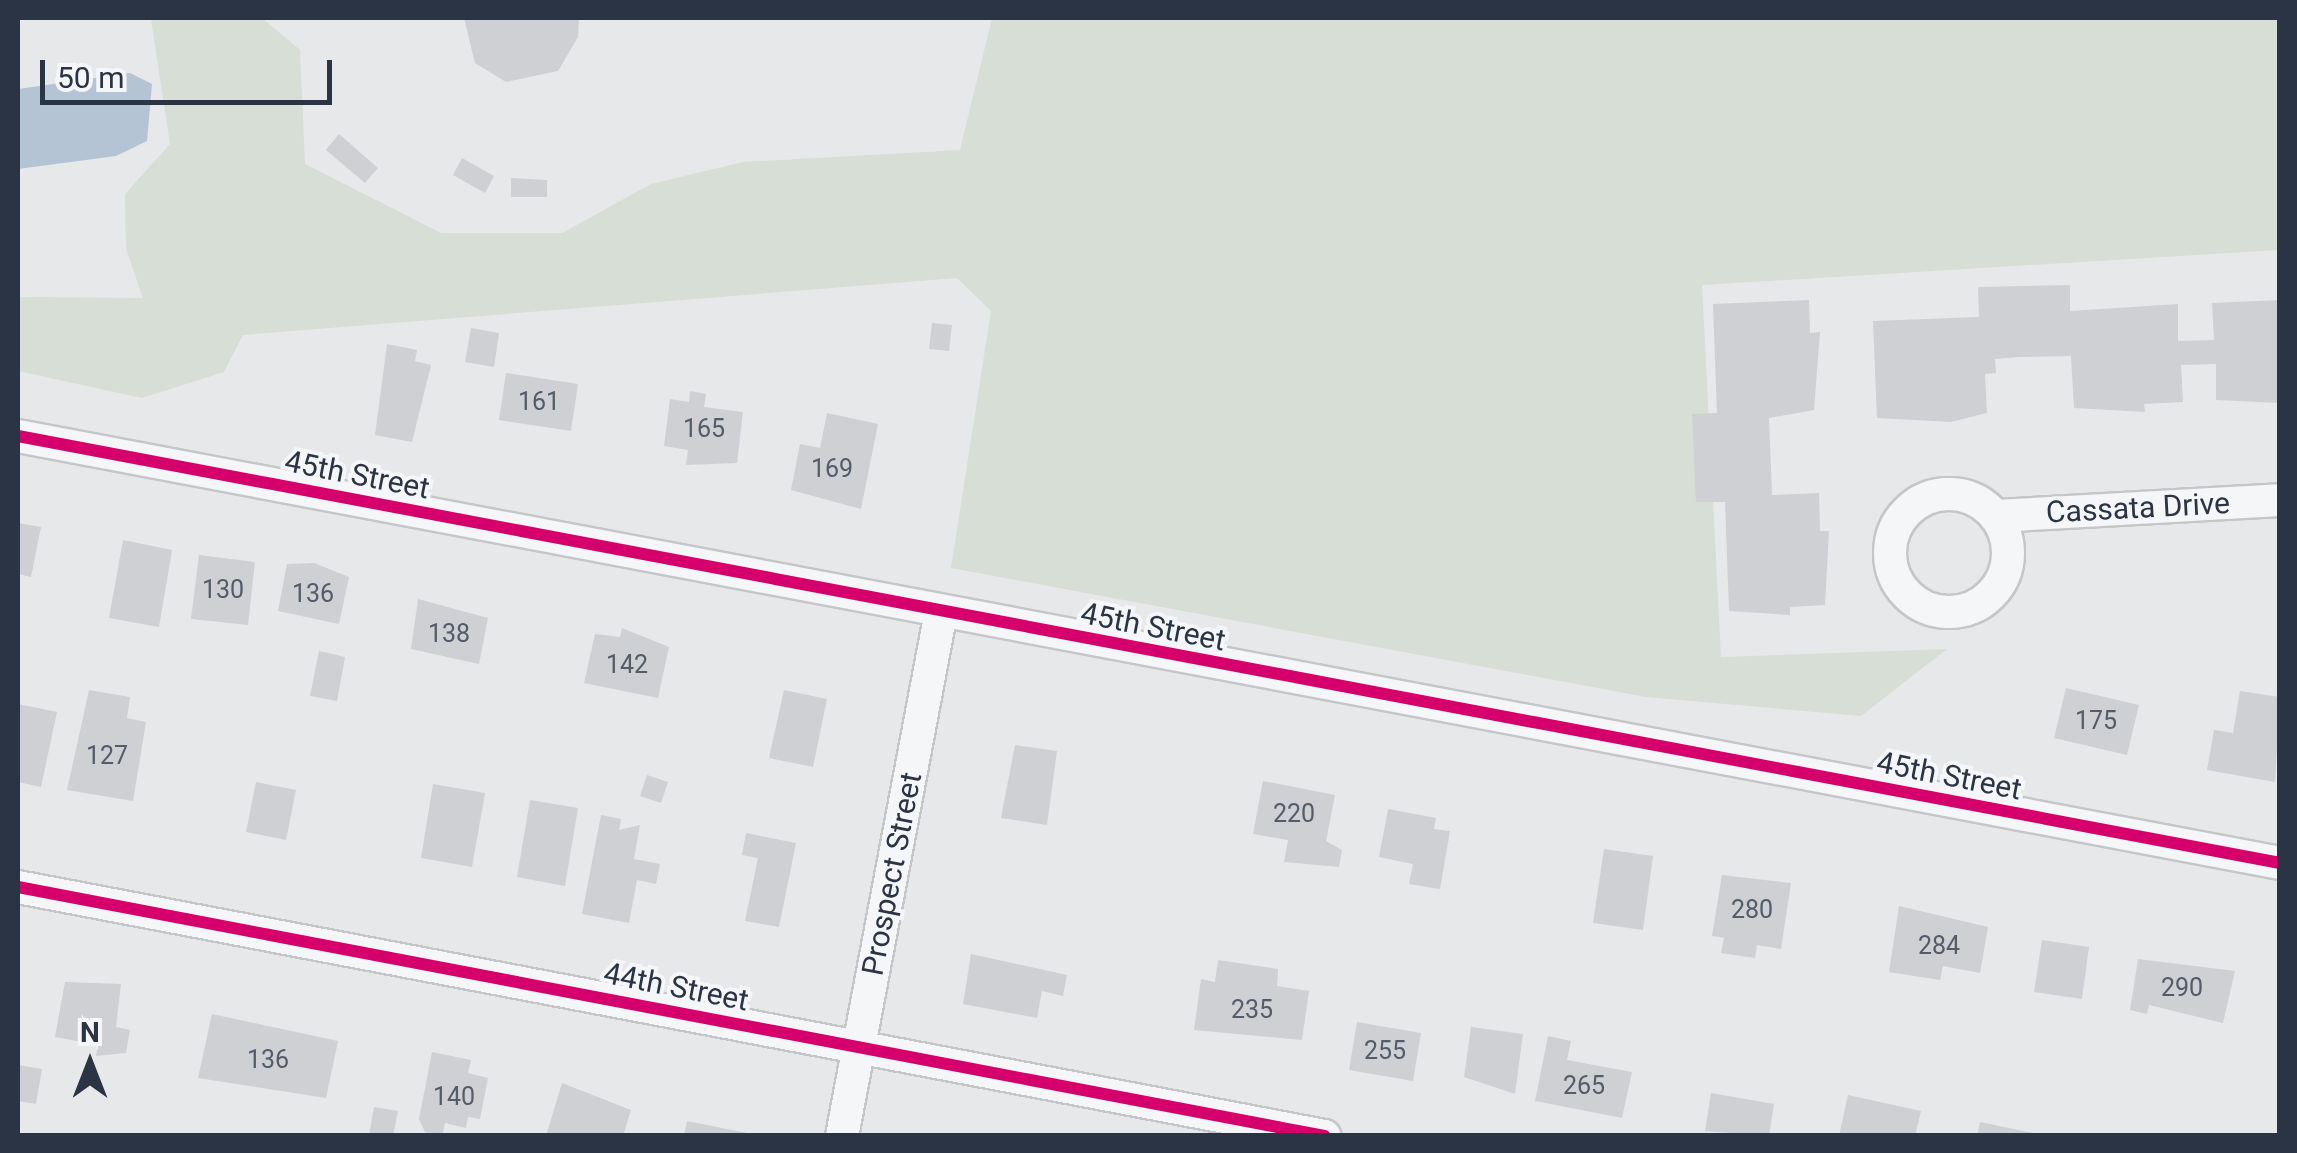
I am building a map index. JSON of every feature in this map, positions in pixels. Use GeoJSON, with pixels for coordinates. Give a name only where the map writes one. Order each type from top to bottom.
{"type":"FeatureCollection","features":[{"type":"Feature","properties":{"kind":"street","name":"45th Street"},"geometry":{"type":"LineString","coordinates":[[18,436],[2280,864]]}},
{"type":"Feature","properties":{"kind":"street","name":"Cassata Drive"},"geometry":{"type":"LineString","coordinates":[[1996,516],[2280,500]]}},
{"type":"Feature","properties":{"kind":"street","name":"Prospect Street"},"geometry":{"type":"LineString","coordinates":[[842,1136],[941,612]]}},
{"type":"Feature","properties":{"kind":"street","name":"44th Street"},"geometry":{"type":"LineString","coordinates":[[18,888],[1324,1136]]}},
{"type":"Feature","properties":{"kind":"shaded area"},"geometry":{"type":"Polygon","coordinates":[[[262,18],[300,50],[305,164],[441,233],[562,233],[651,184],[743,162],[960,150],[992,18],[2279,18],[2279,250],[1702,285],[1721,657],[1947,649],[1861,716],[1646,697],[951,568],[991,311],[957,278],[243,335],[224,372],[142,398],[18,371],[18,297],[143,298],[126,249],[125,194],[170,144],[151,19],[262,18]]]}},
{"type":"Feature","properties":{"kind":"water"},"geometry":{"type":"Polygon","coordinates":[[[130,73],[152,84],[147,141],[116,156],[18,169],[18,89],[130,73]]]}},
{"type":"Feature","properties":{"kind":"building"},"geometry":{"type":"Polygon","coordinates":[[[464,18],[579,18],[578,37],[558,71],[506,82],[475,63],[464,18]]]}},
{"type":"Feature","properties":{"kind":"building"},"geometry":{"type":"Polygon","coordinates":[[[339,134],[378,168],[365,183],[326,150],[339,134]]]}},
{"type":"Feature","properties":{"kind":"building"},"geometry":{"type":"Polygon","coordinates":[[[462,158],[494,176],[485,193],[453,175],[462,158]]]}},
{"type":"Feature","properties":{"kind":"building"},"geometry":{"type":"Polygon","coordinates":[[[511,178],[547,180],[547,197],[511,197],[511,178]]]}},
{"type":"Feature","properties":{"kind":"building"},"geometry":{"type":"Polygon","coordinates":[[[2070,285],[2070,311],[2178,304],[2178,341],[2214,340],[2212,303],[2280,300],[2280,403],[2216,400],[2216,364],[2181,365],[2183,402],[2144,404],[2145,412],[2074,408],[2071,356],[2019,357],[1995,359],[1996,373],[1985,374],[1987,413],[1951,422],[1877,418],[1873,321],[1979,317],[1978,287],[2070,285]]]}},
{"type":"Feature","properties":{"kind":"building"},"geometry":{"type":"Polygon","coordinates":[[[1809,300],[1810,333],[1820,332],[1814,410],[1769,418],[1772,495],[1819,493],[1820,531],[1829,531],[1825,605],[1790,607],[1790,615],[1729,611],[1725,502],[1696,502],[1692,414],[1717,413],[1713,304],[1809,300]]]}},
{"type":"Feature","properties":{"kind":"building"},"geometry":{"type":"Polygon","coordinates":[[[932,323],[952,325],[949,351],[929,349],[932,323]]]}},
{"type":"Feature","properties":{"kind":"building"},"geometry":{"type":"Polygon","coordinates":[[[471,328],[499,333],[494,367],[465,362],[471,328]]]}},
{"type":"Feature","properties":{"kind":"building"},"geometry":{"type":"Polygon","coordinates":[[[387,344],[417,350],[415,361],[431,365],[412,442],[375,435],[387,344]]]}},
{"type":"Feature","properties":{"kind":"building"},"geometry":{"type":"Polygon","coordinates":[[[506,373],[578,384],[571,431],[499,420],[506,373]]]}},
{"type":"Feature","properties":{"kind":"building"},"geometry":{"type":"Polygon","coordinates":[[[690,391],[706,394],[704,407],[743,412],[737,463],[686,465],[688,450],[664,446],[670,399],[689,402],[690,391]]]}},
{"type":"Feature","properties":{"kind":"building"},"geometry":{"type":"Polygon","coordinates":[[[827,413],[878,424],[861,509],[791,490],[800,444],[820,448],[827,413]]]}},
{"type":"Feature","properties":{"kind":"building"},"geometry":{"type":"Polygon","coordinates":[[[18,523],[41,527],[31,577],[18,574],[18,523]]]}},
{"type":"Feature","properties":{"kind":"building"},"geometry":{"type":"Polygon","coordinates":[[[123,540],[172,550],[159,627],[109,618],[123,540]]]}},
{"type":"Feature","properties":{"kind":"building"},"geometry":{"type":"Polygon","coordinates":[[[199,555],[255,562],[248,625],[191,619],[199,555]]]}},
{"type":"Feature","properties":{"kind":"building"},"geometry":{"type":"Polygon","coordinates":[[[314,563],[349,577],[339,624],[278,611],[287,564],[314,563]]]}},
{"type":"Feature","properties":{"kind":"building"},"geometry":{"type":"Polygon","coordinates":[[[418,599],[488,618],[479,664],[411,649],[418,599]]]}},
{"type":"Feature","properties":{"kind":"building"},"geometry":{"type":"Polygon","coordinates":[[[622,628],[669,647],[658,698],[584,683],[595,634],[620,637],[622,628]]]}},
{"type":"Feature","properties":{"kind":"building"},"geometry":{"type":"Polygon","coordinates":[[[319,651],[345,657],[337,701],[310,696],[319,651]]]}},
{"type":"Feature","properties":{"kind":"building"},"geometry":{"type":"Polygon","coordinates":[[[2066,688],[2139,705],[2127,755],[2054,738],[2066,688]]]}},
{"type":"Feature","properties":{"kind":"building"},"geometry":{"type":"Polygon","coordinates":[[[89,690],[130,697],[127,718],[146,722],[133,801],[67,790],[89,690]]]}},
{"type":"Feature","properties":{"kind":"building"},"geometry":{"type":"Polygon","coordinates":[[[784,690],[827,699],[813,767],[769,758],[784,690]]]}},
{"type":"Feature","properties":{"kind":"building"},"geometry":{"type":"Polygon","coordinates":[[[2240,691],[2280,697],[2275,782],[2207,770],[2214,730],[2233,733],[2240,691]]]}},
{"type":"Feature","properties":{"kind":"building"},"geometry":{"type":"Polygon","coordinates":[[[18,704],[57,712],[41,787],[18,782],[18,704]]]}},
{"type":"Feature","properties":{"kind":"building"},"geometry":{"type":"Polygon","coordinates":[[[1015,745],[1057,751],[1047,825],[1001,818],[1015,745]]]}},
{"type":"Feature","properties":{"kind":"building"},"geometry":{"type":"Polygon","coordinates":[[[647,775],[668,782],[661,803],[640,796],[647,775]]]}},
{"type":"Feature","properties":{"kind":"building"},"geometry":{"type":"Polygon","coordinates":[[[1263,781],[1335,795],[1326,841],[1342,850],[1339,867],[1284,862],[1288,840],[1253,834],[1263,781]]]}},
{"type":"Feature","properties":{"kind":"building"},"geometry":{"type":"Polygon","coordinates":[[[256,782],[296,790],[286,840],[246,832],[256,782]]]}},
{"type":"Feature","properties":{"kind":"building"},"geometry":{"type":"Polygon","coordinates":[[[433,784],[485,793],[472,867],[421,858],[433,784]]]}},
{"type":"Feature","properties":{"kind":"building"},"geometry":{"type":"Polygon","coordinates":[[[530,800],[578,808],[565,886],[517,877],[530,800]]]}},
{"type":"Feature","properties":{"kind":"building"},"geometry":{"type":"Polygon","coordinates":[[[1388,809],[1436,818],[1434,829],[1450,831],[1440,889],[1409,884],[1413,864],[1379,857],[1388,809]]]}},
{"type":"Feature","properties":{"kind":"building"},"geometry":{"type":"Polygon","coordinates":[[[601,815],[621,819],[619,830],[640,825],[634,859],[660,864],[656,884],[637,880],[629,923],[582,914],[601,815]]]}},
{"type":"Feature","properties":{"kind":"building"},"geometry":{"type":"Polygon","coordinates":[[[746,833],[796,843],[779,927],[745,921],[758,858],[742,855],[746,833]]]}},
{"type":"Feature","properties":{"kind":"building"},"geometry":{"type":"Polygon","coordinates":[[[1604,849],[1653,856],[1643,930],[1593,923],[1604,849]]]}},
{"type":"Feature","properties":{"kind":"building"},"geometry":{"type":"Polygon","coordinates":[[[1722,875],[1791,883],[1781,949],[1757,945],[1755,958],[1721,953],[1724,938],[1712,936],[1722,875]]]}},
{"type":"Feature","properties":{"kind":"building"},"geometry":{"type":"Polygon","coordinates":[[[1899,906],[1988,927],[1980,973],[1943,966],[1940,980],[1889,972],[1899,906]]]}},
{"type":"Feature","properties":{"kind":"building"},"geometry":{"type":"Polygon","coordinates":[[[2042,940],[2089,947],[2082,999],[2034,992],[2042,940]]]}},
{"type":"Feature","properties":{"kind":"building"},"geometry":{"type":"Polygon","coordinates":[[[971,954],[1067,975],[1063,996],[1042,991],[1037,1018],[963,1004],[971,954]]]}},
{"type":"Feature","properties":{"kind":"building"},"geometry":{"type":"Polygon","coordinates":[[[2138,959],[2235,971],[2223,1023],[2149,1005],[2147,1014],[2130,1010],[2138,959]]]}},
{"type":"Feature","properties":{"kind":"building"},"geometry":{"type":"Polygon","coordinates":[[[1218,960],[1278,969],[1277,986],[1309,991],[1302,1040],[1194,1030],[1201,979],[1215,982],[1218,960]]]}},
{"type":"Feature","properties":{"kind":"building"},"geometry":{"type":"Polygon","coordinates":[[[65,982],[121,984],[116,1027],[130,1030],[126,1053],[96,1056],[98,1045],[55,1037],[65,982]]]}},
{"type":"Feature","properties":{"kind":"building"},"geometry":{"type":"Polygon","coordinates":[[[212,1014],[338,1041],[326,1098],[198,1078],[212,1014]]]}},
{"type":"Feature","properties":{"kind":"building"},"geometry":{"type":"Polygon","coordinates":[[[1357,1022],[1421,1033],[1413,1081],[1349,1070],[1357,1022]]]}},
{"type":"Feature","properties":{"kind":"building"},"geometry":{"type":"Polygon","coordinates":[[[1471,1027],[1523,1034],[1515,1094],[1464,1077],[1471,1027]]]}},
{"type":"Feature","properties":{"kind":"building"},"geometry":{"type":"Polygon","coordinates":[[[1548,1036],[1571,1041],[1567,1060],[1632,1072],[1622,1118],[1535,1101],[1548,1036]]]}},
{"type":"Feature","properties":{"kind":"building"},"geometry":{"type":"Polygon","coordinates":[[[432,1052],[471,1060],[468,1073],[488,1078],[480,1119],[468,1117],[466,1128],[445,1123],[442,1136],[425,1132],[419,1119],[432,1052]]]}},
{"type":"Feature","properties":{"kind":"building"},"geometry":{"type":"Polygon","coordinates":[[[18,1065],[42,1069],[36,1104],[18,1101],[18,1065]]]}},
{"type":"Feature","properties":{"kind":"building"},"geometry":{"type":"Polygon","coordinates":[[[562,1083],[631,1110],[623,1136],[546,1136],[562,1083]]]}},
{"type":"Feature","properties":{"kind":"building"},"geometry":{"type":"Polygon","coordinates":[[[1711,1093],[1774,1104],[1769,1136],[1705,1131],[1711,1093]]]}},
{"type":"Feature","properties":{"kind":"building"},"geometry":{"type":"Polygon","coordinates":[[[1848,1095],[1921,1111],[1915,1136],[1839,1136],[1848,1095]]]}},
{"type":"Feature","properties":{"kind":"building"},"geometry":{"type":"Polygon","coordinates":[[[374,1107],[398,1111],[393,1136],[369,1136],[374,1107]]]}},
{"type":"Feature","properties":{"kind":"building"},"geometry":{"type":"Polygon","coordinates":[[[687,1121],[752,1134],[752,1136],[684,1136],[687,1121]]]}},
{"type":"Feature","properties":{"kind":"building"},"geometry":{"type":"Polygon","coordinates":[[[1980,1122],[2037,1134],[1977,1136],[1980,1122]]]}},
{"type":"Feature","properties":{"kind":"cycle path"},"geometry":{"type":"LineString","coordinates":[[18,436],[2280,863]]}},
{"type":"Feature","properties":{"kind":"cycle path"},"geometry":{"type":"LineString","coordinates":[[18,887],[1324,1136]]}}]}
